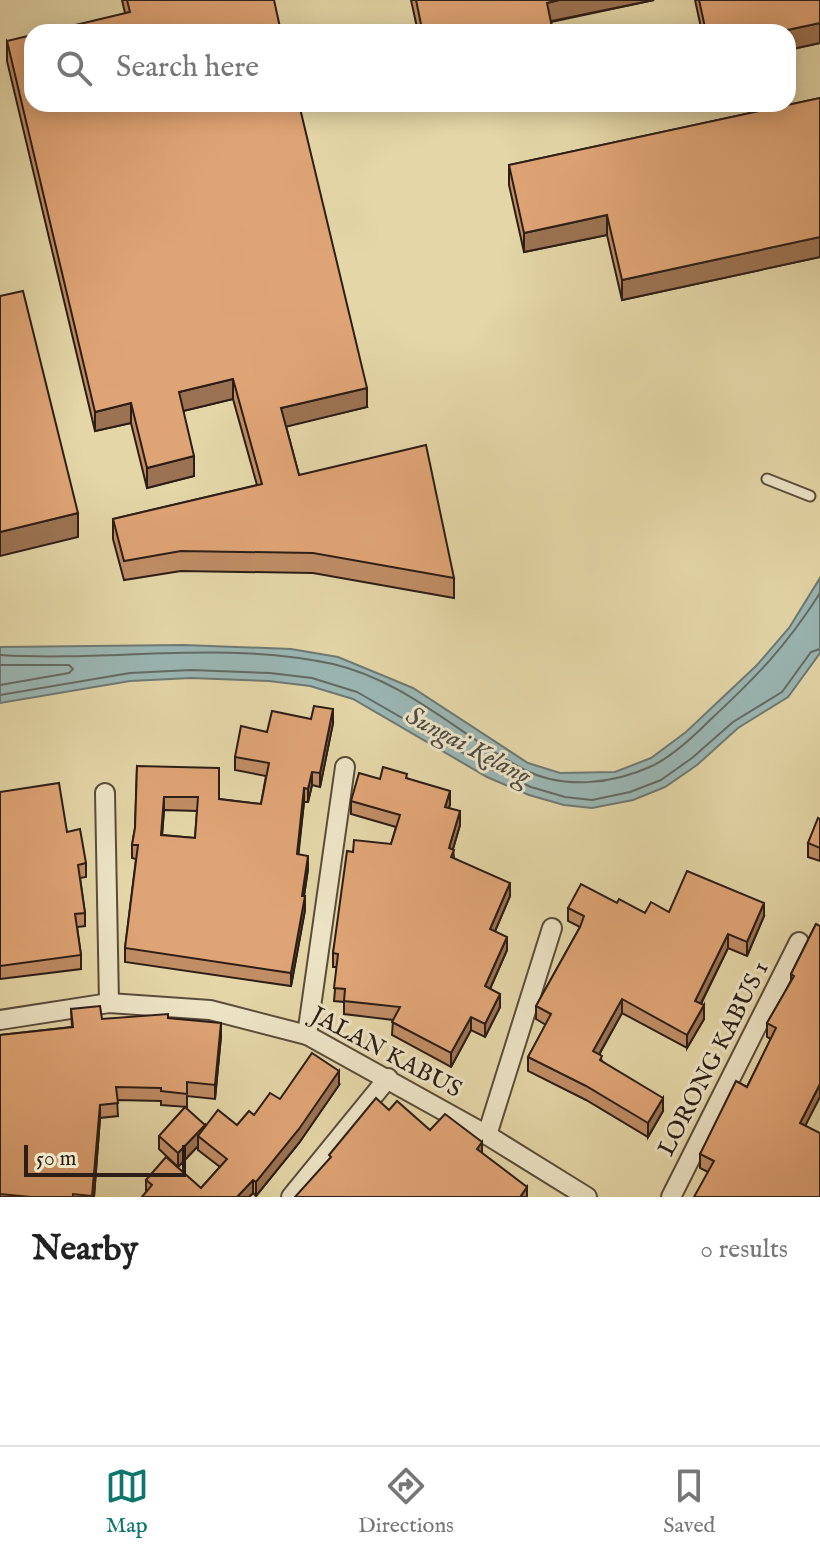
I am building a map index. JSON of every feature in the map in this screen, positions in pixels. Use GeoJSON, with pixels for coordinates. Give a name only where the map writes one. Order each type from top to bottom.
{"type":"FeatureCollection","features":[{"type":"Feature","properties":{"kind":"street"},"geometry":{"type":"LineString","coordinates":[[307,1035],[345,767]]}},
{"type":"Feature","properties":{"kind":"street"},"geometry":{"type":"LineString","coordinates":[[105,793],[109,1003]]}},
{"type":"Feature","properties":{"kind":"street"},"geometry":{"type":"LineString","coordinates":[[487,1135],[552,928]]}},
{"type":"Feature","properties":{"kind":"street","name":"LORONG KABUS 1"},"geometry":{"type":"LineString","coordinates":[[671,1197],[799,942]]}},
{"type":"Feature","properties":{"kind":"street","name":"JALAN KABUS"},"geometry":{"type":"LineString","coordinates":[[0,1020],[109,1003],[210,1010],[307,1035],[487,1135],[577,1194]]}},
{"type":"Feature","properties":{"kind":"street"},"geometry":{"type":"LineString","coordinates":[[291,1197],[388,1078]]}},
{"type":"Feature","properties":{"kind":"lane"},"geometry":{"type":"LineString","coordinates":[[767,479],[810,496]]}},
{"type":"Feature","properties":{"kind":"water","name":"Sungai Kelang"},"geometry":{"type":"Polygon","coordinates":[[[820,578],[820,653],[788,697],[738,728],[697,765],[665,787],[633,800],[592,808],[564,805],[529,795],[487,777],[353,699],[310,686],[191,678],[130,681],[0,703],[0,647],[184,645],[291,649],[338,657],[413,688],[528,763],[560,773],[615,772],[651,758],[686,732],[757,665],[789,628],[820,578]]]}},
{"type":"Feature","properties":{"kind":"building"},"geometry":{"type":"Polygon","coordinates":[[[127,0],[274,0],[279,24],[80,24],[130,12],[127,0]]]}},
{"type":"Feature","properties":{"kind":"building"},"geometry":{"type":"Polygon","coordinates":[[[416,0],[559,0],[547,3],[551,24],[421,24],[416,0]]]}},
{"type":"Feature","properties":{"kind":"building"},"geometry":{"type":"Polygon","coordinates":[[[699,0],[820,0],[820,23],[796,28],[796,24],[704,24],[699,0]]]}},
{"type":"Feature","properties":{"kind":"building"},"geometry":{"type":"Polygon","coordinates":[[[24,37],[24,112],[301,112],[367,388],[281,408],[299,475],[426,445],[454,578],[313,553],[181,551],[124,561],[113,519],[262,484],[233,379],[179,392],[194,456],[147,468],[131,403],[95,412],[7,41],[24,37]]]}},
{"type":"Feature","properties":{"kind":"building"},"geometry":{"type":"Polygon","coordinates":[[[820,98],[820,237],[622,280],[607,215],[524,233],[509,165],[755,112],[796,112],[796,103],[820,98]]]}},
{"type":"Feature","properties":{"kind":"building"},"geometry":{"type":"Polygon","coordinates":[[[23,291],[78,513],[0,532],[0,296],[23,291]]]}},
{"type":"Feature","properties":{"kind":"building"},"geometry":{"type":"Polygon","coordinates":[[[314,706],[333,709],[320,773],[312,772],[308,789],[304,788],[297,854],[308,856],[302,896],[305,896],[291,973],[125,948],[138,845],[132,845],[137,766],[219,768],[219,799],[261,804],[269,763],[235,757],[241,726],[267,732],[272,711],[311,719],[314,706]],[[164,797],[161,835],[195,838],[198,797],[164,797]]]}},
{"type":"Feature","properties":{"kind":"building"},"geometry":{"type":"Polygon","coordinates":[[[383,767],[407,774],[406,778],[450,791],[445,807],[460,811],[449,848],[454,850],[451,857],[510,883],[490,929],[507,937],[485,986],[500,994],[485,1024],[471,1017],[451,1053],[392,1022],[400,1007],[344,1001],[345,989],[334,988],[338,954],[333,953],[347,851],[353,852],[354,840],[391,844],[400,815],[351,801],[359,773],[380,779],[383,767]]]}},
{"type":"Feature","properties":{"kind":"building"},"geometry":{"type":"Polygon","coordinates":[[[59,783],[67,832],[80,829],[86,863],[78,865],[85,913],[75,914],[81,955],[0,966],[0,792],[59,783]]]}},
{"type":"Feature","properties":{"kind":"building"},"geometry":{"type":"Polygon","coordinates":[[[820,819],[820,848],[808,843],[820,819]]]}},
{"type":"Feature","properties":{"kind":"building"},"geometry":{"type":"Polygon","coordinates":[[[687,871],[764,903],[747,942],[728,934],[695,1001],[704,1005],[687,1035],[622,999],[593,1051],[602,1056],[600,1060],[663,1098],[648,1123],[586,1086],[528,1057],[551,1014],[536,1006],[584,916],[568,908],[581,884],[617,903],[619,899],[645,913],[651,902],[669,912],[687,871]]]}},
{"type":"Feature","properties":{"kind":"building"},"geometry":{"type":"Polygon","coordinates":[[[816,924],[820,926],[820,1084],[800,1123],[820,1133],[820,1197],[694,1197],[714,1161],[700,1154],[736,1081],[747,1087],[776,1028],[767,1023],[794,976],[791,974],[816,924]]]}},
{"type":"Feature","properties":{"kind":"building"},"geometry":{"type":"Polygon","coordinates":[[[100,1006],[102,1019],[168,1014],[168,1018],[221,1023],[215,1085],[187,1082],[187,1094],[161,1091],[161,1088],[116,1087],[118,1103],[100,1105],[92,1196],[0,1194],[0,1035],[73,1027],[71,1009],[100,1006]]]}},
{"type":"Feature","properties":{"kind":"building"},"geometry":{"type":"Polygon","coordinates":[[[312,1053],[339,1071],[299,1129],[256,1182],[253,1180],[237,1197],[142,1197],[152,1185],[146,1180],[166,1157],[201,1188],[227,1159],[198,1136],[218,1110],[237,1125],[249,1111],[254,1115],[270,1093],[280,1099],[312,1053]]]}},
{"type":"Feature","properties":{"kind":"building"},"geometry":{"type":"Polygon","coordinates":[[[376,1098],[389,1110],[397,1101],[430,1130],[445,1114],[482,1142],[477,1149],[527,1187],[520,1197],[295,1197],[331,1157],[329,1155],[376,1098]]]}},
{"type":"Feature","properties":{"kind":"building"},"geometry":{"type":"Polygon","coordinates":[[[185,1107],[205,1125],[178,1153],[159,1136],[185,1107]]]}}]}
